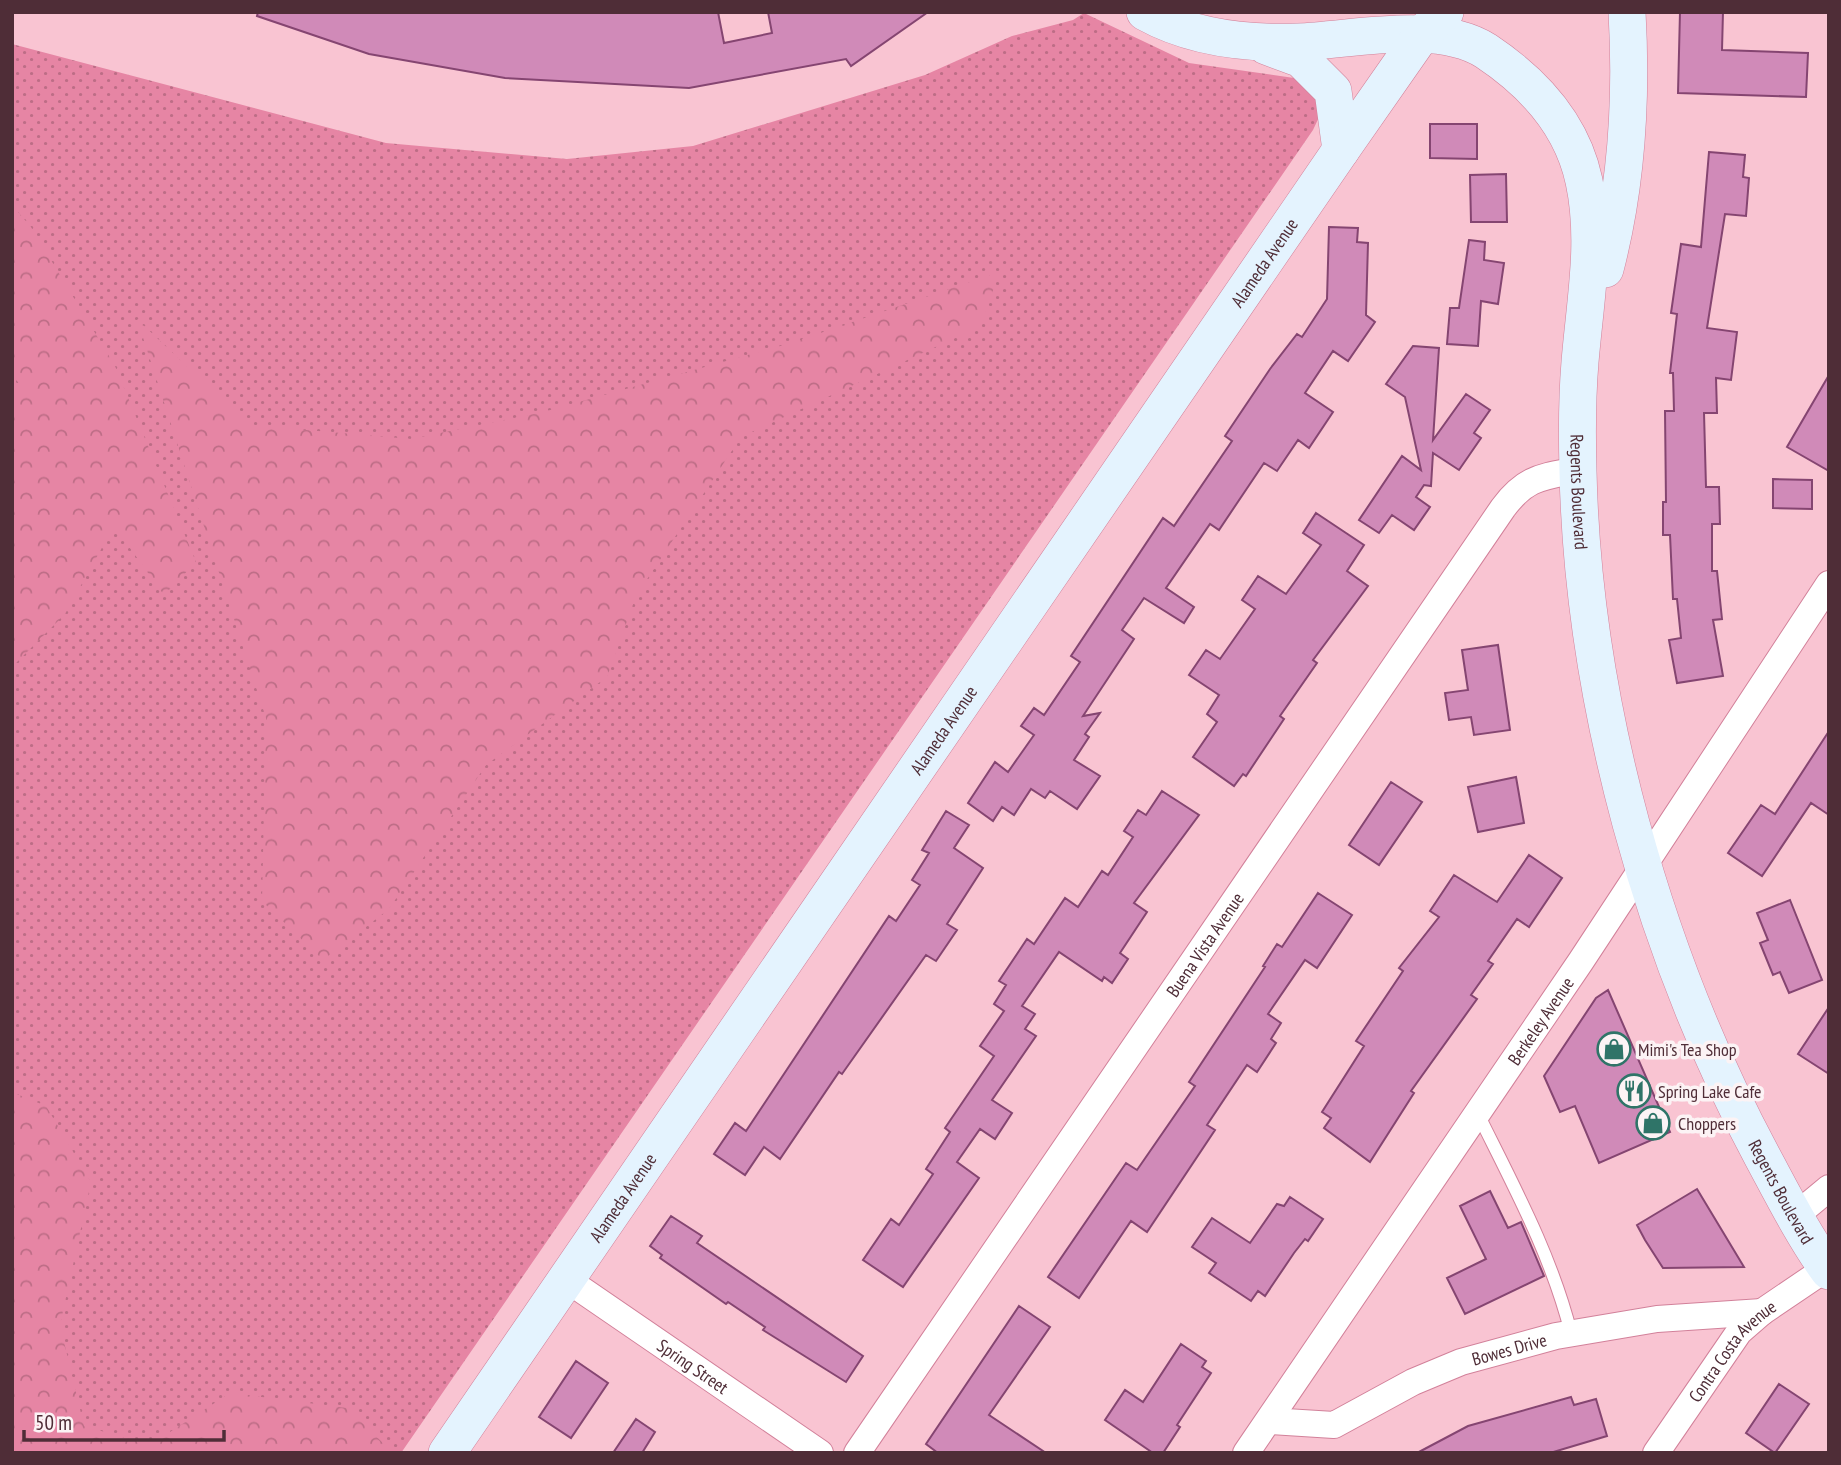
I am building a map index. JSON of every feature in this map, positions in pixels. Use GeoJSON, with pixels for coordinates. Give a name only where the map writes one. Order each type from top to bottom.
{"type":"FeatureCollection","features":[{"type":"Feature","properties":{"kind":"main road","name":"Regents Boulevard"},"geometry":{"type":"LineString","coordinates":[[1145,12],[1187,31],[1248,40],[1297,42],[1351,31],[1433,23],[1483,49],[1539,94],[1568,135],[1578,159],[1591,223],[1579,368],[1577,470],[1590,636],[1605,710],[1644,866],[1697,1022],[1727,1092],[1794,1217],[1828,1269]]}},
{"type":"Feature","properties":{"kind":"main road"},"geometry":{"type":"LineString","coordinates":[[1579,368],[1615,232],[1628,140],[1627,12]]}},
{"type":"Feature","properties":{"kind":"main road","name":"Alameda Avenue"},"geometry":{"type":"LineString","coordinates":[[447,1453],[1341,150],[1433,23]]}},
{"type":"Feature","properties":{"kind":"main road"},"geometry":{"type":"LineString","coordinates":[[1248,40],[1301,59],[1333,91],[1341,150]]}},
{"type":"Feature","properties":{"kind":"street","name":"Buena Vista Avenue"},"geometry":{"type":"LineString","coordinates":[[857,1453],[1503,508],[1517,489],[1535,478],[1577,470]]}},
{"type":"Feature","properties":{"kind":"street","name":"Berkeley Avenue"},"geometry":{"type":"LineString","coordinates":[[1247,1453],[1644,866],[1829,584]]}},
{"type":"Feature","properties":{"kind":"street"},"geometry":{"type":"LineString","coordinates":[[1794,1217],[1829,1188]]}},
{"type":"Feature","properties":{"kind":"street","name":"Contra Costa Avenue"},"geometry":{"type":"LineString","coordinates":[[1656,1453],[1739,1332],[1762,1312],[1828,1269]]}},
{"type":"Feature","properties":{"kind":"street","name":"Spring Street"},"geometry":{"type":"LineString","coordinates":[[566,1279],[820,1453]]}},
{"type":"Feature","properties":{"kind":"street","name":"Bowes Drive"},"geometry":{"type":"LineString","coordinates":[[1269,1421],[1334,1425],[1413,1382],[1461,1362],[1571,1333],[1657,1319],[1762,1312]]}},
{"type":"Feature","properties":{"kind":"lane"},"geometry":{"type":"LineString","coordinates":[[1477,1112],[1546,1252],[1560,1287],[1571,1333]]}},
{"type":"Feature","properties":{"kind":"green space"},"geometry":{"type":"Polygon","coordinates":[[[1084,13],[1189,63],[1294,78],[1317,98],[1320,115],[1313,130],[401,1453],[12,1453],[12,44],[386,143],[567,159],[693,146],[925,75],[1012,36],[1073,20],[1084,13]]]}},
{"type":"Feature","properties":{"kind":"green space"},"geometry":{"type":"Polygon","coordinates":[[[12,205],[31,227],[115,366],[196,562],[164,595],[114,526],[65,614],[12,667],[12,399],[19,384],[12,373],[12,205]]]}},
{"type":"Feature","properties":{"kind":"green space"},"geometry":{"type":"Polygon","coordinates":[[[999,272],[981,326],[741,437],[636,596],[607,677],[486,765],[389,909],[323,960],[262,901],[266,718],[137,319],[249,425],[411,439],[543,412],[791,343],[999,272]]]}},
{"type":"Feature","properties":{"kind":"green space"},"geometry":{"type":"Polygon","coordinates":[[[12,1092],[46,1106],[91,1182],[60,1325],[84,1426],[150,1445],[230,1393],[347,1408],[386,1446],[381,1453],[12,1453],[12,1092]]]}},
{"type":"Feature","properties":{"kind":"building"},"geometry":{"type":"Polygon","coordinates":[[[258,12],[718,12],[724,43],[772,33],[768,12],[928,12],[851,66],[846,59],[689,88],[505,78],[369,54],[257,16],[258,12]]]}},
{"type":"Feature","properties":{"kind":"building"},"geometry":{"type":"Polygon","coordinates":[[[1680,12],[1723,12],[1722,50],[1808,53],[1806,97],[1678,93],[1680,12]]]}},
{"type":"Feature","properties":{"kind":"building"},"geometry":{"type":"Polygon","coordinates":[[[1430,124],[1477,124],[1477,159],[1430,158],[1430,124]]]}},
{"type":"Feature","properties":{"kind":"building"},"geometry":{"type":"Polygon","coordinates":[[[1709,152],[1745,155],[1743,177],[1749,178],[1746,216],[1725,214],[1707,328],[1737,332],[1731,380],[1716,378],[1717,413],[1704,413],[1706,487],[1719,487],[1720,524],[1712,524],[1712,571],[1717,571],[1722,619],[1713,620],[1723,676],[1677,683],[1669,640],[1681,638],[1677,599],[1673,599],[1670,535],[1663,535],[1663,502],[1666,502],[1665,411],[1674,411],[1673,373],[1670,373],[1677,314],[1671,313],[1681,244],[1701,247],[1709,152]]]}},
{"type":"Feature","properties":{"kind":"building"},"geometry":{"type":"Polygon","coordinates":[[[1506,174],[1507,222],[1471,222],[1470,175],[1506,174]]]}},
{"type":"Feature","properties":{"kind":"building"},"geometry":{"type":"Polygon","coordinates":[[[1329,227],[1358,228],[1357,242],[1368,243],[1366,315],[1375,322],[1348,361],[1333,351],[1305,393],[1333,412],[1309,448],[1298,440],[1277,471],[1264,463],[1219,530],[1210,524],[1166,588],[1194,607],[1184,623],[1144,598],[1122,630],[1134,639],[1083,716],[1100,713],[1085,734],[1089,737],[1074,760],[1100,776],[1077,809],[1050,791],[1045,798],[1031,789],[1014,815],[1002,807],[993,821],[968,803],[995,762],[1008,772],[1034,735],[1021,726],[1034,708],[1044,715],[1080,662],[1071,656],[1163,518],[1174,526],[1232,441],[1225,436],[1270,369],[1297,334],[1302,337],[1327,299],[1329,227]]]}},
{"type":"Feature","properties":{"kind":"building"},"geometry":{"type":"Polygon","coordinates":[[[1469,240],[1485,242],[1484,260],[1504,263],[1498,304],[1481,301],[1478,346],[1447,344],[1450,308],[1459,308],[1469,240]]]}},
{"type":"Feature","properties":{"kind":"building"},"geometry":{"type":"Polygon","coordinates":[[[1413,346],[1439,348],[1433,440],[1466,394],[1490,410],[1474,433],[1481,438],[1459,470],[1433,453],[1431,486],[1424,485],[1416,497],[1430,507],[1414,530],[1392,515],[1379,533],[1359,520],[1402,456],[1421,470],[1405,397],[1386,384],[1413,346]]]}},
{"type":"Feature","properties":{"kind":"building"},"geometry":{"type":"Polygon","coordinates":[[[1829,375],[1829,471],[1787,447],[1829,375]]]}},
{"type":"Feature","properties":{"kind":"building"},"geometry":{"type":"Polygon","coordinates":[[[1773,479],[1812,480],[1812,509],[1773,508],[1773,479]]]}},
{"type":"Feature","properties":{"kind":"building"},"geometry":{"type":"Polygon","coordinates":[[[1316,513],[1364,545],[1347,571],[1368,586],[1313,660],[1317,663],[1280,716],[1284,719],[1246,776],[1243,774],[1234,786],[1193,757],[1217,722],[1207,714],[1219,695],[1189,675],[1206,650],[1220,659],[1255,609],[1242,600],[1258,576],[1286,594],[1321,545],[1303,533],[1316,513]]]}},
{"type":"Feature","properties":{"kind":"building"},"geometry":{"type":"Polygon","coordinates":[[[1498,645],[1510,730],[1474,735],[1471,717],[1449,720],[1445,693],[1468,690],[1462,650],[1498,645]]]}},
{"type":"Feature","properties":{"kind":"building"},"geometry":{"type":"Polygon","coordinates":[[[1829,731],[1829,815],[1811,803],[1762,876],[1728,853],[1761,805],[1775,814],[1829,731]]]}},
{"type":"Feature","properties":{"kind":"building"},"geometry":{"type":"Polygon","coordinates":[[[1516,777],[1524,823],[1478,832],[1468,787],[1516,777]]]}},
{"type":"Feature","properties":{"kind":"building"},"geometry":{"type":"Polygon","coordinates":[[[1391,782],[1422,802],[1379,865],[1349,845],[1391,782]]]}},
{"type":"Feature","properties":{"kind":"building"},"geometry":{"type":"Polygon","coordinates":[[[1162,791],[1199,815],[1134,903],[1147,912],[1120,953],[1128,959],[1112,983],[1104,977],[1102,981],[1059,952],[1022,1006],[1035,1014],[1025,1029],[1036,1036],[992,1100],[1012,1113],[995,1139],[980,1129],[957,1162],[979,1178],[903,1287],[863,1260],[891,1219],[899,1225],[933,1174],[926,1169],[950,1132],[945,1128],[994,1056],[980,1046],[1004,1011],[994,1004],[1006,985],[999,981],[1027,939],[1034,944],[1065,898],[1078,907],[1102,871],[1108,875],[1133,837],[1124,831],[1138,810],[1146,815],[1162,791]]]}},
{"type":"Feature","properties":{"kind":"building"},"geometry":{"type":"Polygon","coordinates":[[[946,811],[969,825],[954,848],[983,868],[947,924],[957,930],[936,961],[926,955],[842,1074],[839,1072],[780,1159],[764,1147],[745,1175],[714,1154],[735,1123],[746,1131],[889,916],[896,921],[920,885],[912,880],[929,853],[922,850],[946,811]]]}},
{"type":"Feature","properties":{"kind":"building"},"geometry":{"type":"Polygon","coordinates":[[[1529,855],[1562,878],[1529,927],[1517,919],[1488,961],[1493,964],[1471,995],[1477,999],[1411,1091],[1414,1093],[1370,1162],[1324,1128],[1331,1118],[1322,1112],[1364,1046],[1356,1041],[1403,971],[1399,968],[1439,917],[1430,911],[1454,875],[1497,902],[1529,855]]]}},
{"type":"Feature","properties":{"kind":"building"},"geometry":{"type":"Polygon","coordinates":[[[1318,893],[1352,915],[1317,968],[1305,960],[1268,1014],[1281,1023],[1271,1039],[1276,1043],[1257,1072],[1247,1065],[1207,1125],[1215,1130],[1147,1232],[1131,1221],[1079,1298],[1048,1277],[1126,1163],[1137,1170],[1195,1086],[1189,1082],[1265,967],[1263,966],[1277,944],[1282,947],[1318,893]]]}},
{"type":"Feature","properties":{"kind":"building"},"geometry":{"type":"Polygon","coordinates":[[[1790,900],[1822,980],[1789,993],[1780,972],[1773,975],[1760,943],[1768,940],[1757,913],[1790,900]]]}},
{"type":"Feature","properties":{"kind":"building"},"geometry":{"type":"Polygon","coordinates":[[[1608,990],[1670,1132],[1599,1163],[1575,1106],[1560,1112],[1544,1076],[1596,998],[1608,990]]]}},
{"type":"Feature","properties":{"kind":"building"},"geometry":{"type":"Polygon","coordinates":[[[1829,1007],[1829,1074],[1798,1054],[1829,1007]]]}},
{"type":"Feature","properties":{"kind":"building"},"geometry":{"type":"Polygon","coordinates":[[[1697,1189],[1744,1267],[1663,1268],[1645,1240],[1637,1225],[1697,1189]]]}},
{"type":"Feature","properties":{"kind":"building"},"geometry":{"type":"Polygon","coordinates":[[[1490,1191],[1508,1228],[1521,1222],[1544,1276],[1465,1314],[1447,1278],[1486,1259],[1460,1206],[1490,1191]]]}},
{"type":"Feature","properties":{"kind":"building"},"geometry":{"type":"Polygon","coordinates":[[[1290,1197],[1323,1219],[1308,1241],[1305,1239],[1294,1253],[1265,1296],[1258,1291],[1251,1301],[1209,1273],[1216,1263],[1192,1247],[1212,1218],[1250,1243],[1277,1204],[1284,1206],[1290,1197]]]}},
{"type":"Feature","properties":{"kind":"building"},"geometry":{"type":"Polygon","coordinates":[[[671,1216],[702,1236],[697,1243],[863,1356],[846,1382],[763,1330],[765,1327],[728,1302],[726,1304],[660,1258],[662,1255],[650,1246],[671,1216]]]}},
{"type":"Feature","properties":{"kind":"building"},"geometry":{"type":"Polygon","coordinates":[[[1019,1306],[1050,1327],[989,1415],[1046,1453],[938,1453],[926,1444],[1019,1306]]]}},
{"type":"Feature","properties":{"kind":"building"},"geometry":{"type":"Polygon","coordinates":[[[1181,1344],[1206,1361],[1202,1367],[1211,1373],[1177,1425],[1180,1427],[1163,1453],[1153,1453],[1105,1420],[1125,1390],[1143,1402],[1181,1344]]]}},
{"type":"Feature","properties":{"kind":"building"},"geometry":{"type":"Polygon","coordinates":[[[576,1361],[608,1383],[571,1438],[539,1417],[576,1361]]]}},
{"type":"Feature","properties":{"kind":"building"},"geometry":{"type":"Polygon","coordinates":[[[1779,1384],[1809,1404],[1775,1453],[1746,1433],[1779,1384]]]}},
{"type":"Feature","properties":{"kind":"building"},"geometry":{"type":"Polygon","coordinates":[[[1571,1397],[1574,1405],[1596,1399],[1607,1436],[1550,1453],[1417,1453],[1468,1426],[1571,1397]]]}},
{"type":"Feature","properties":{"kind":"building"},"geometry":{"type":"Polygon","coordinates":[[[636,1419],[655,1432],[642,1453],[613,1453],[636,1419]]]}},
{"type":"Feature","properties":{"kind":"place","name":"Mimi's Tea Shop"},"geometry":{"type":"Point","coordinates":[1614,1049]}},
{"type":"Feature","properties":{"kind":"place","name":"Spring Lake Cafe"},"geometry":{"type":"Point","coordinates":[1634,1091]}},
{"type":"Feature","properties":{"kind":"place","name":"Choppers"},"geometry":{"type":"Point","coordinates":[1653,1123]}}]}
